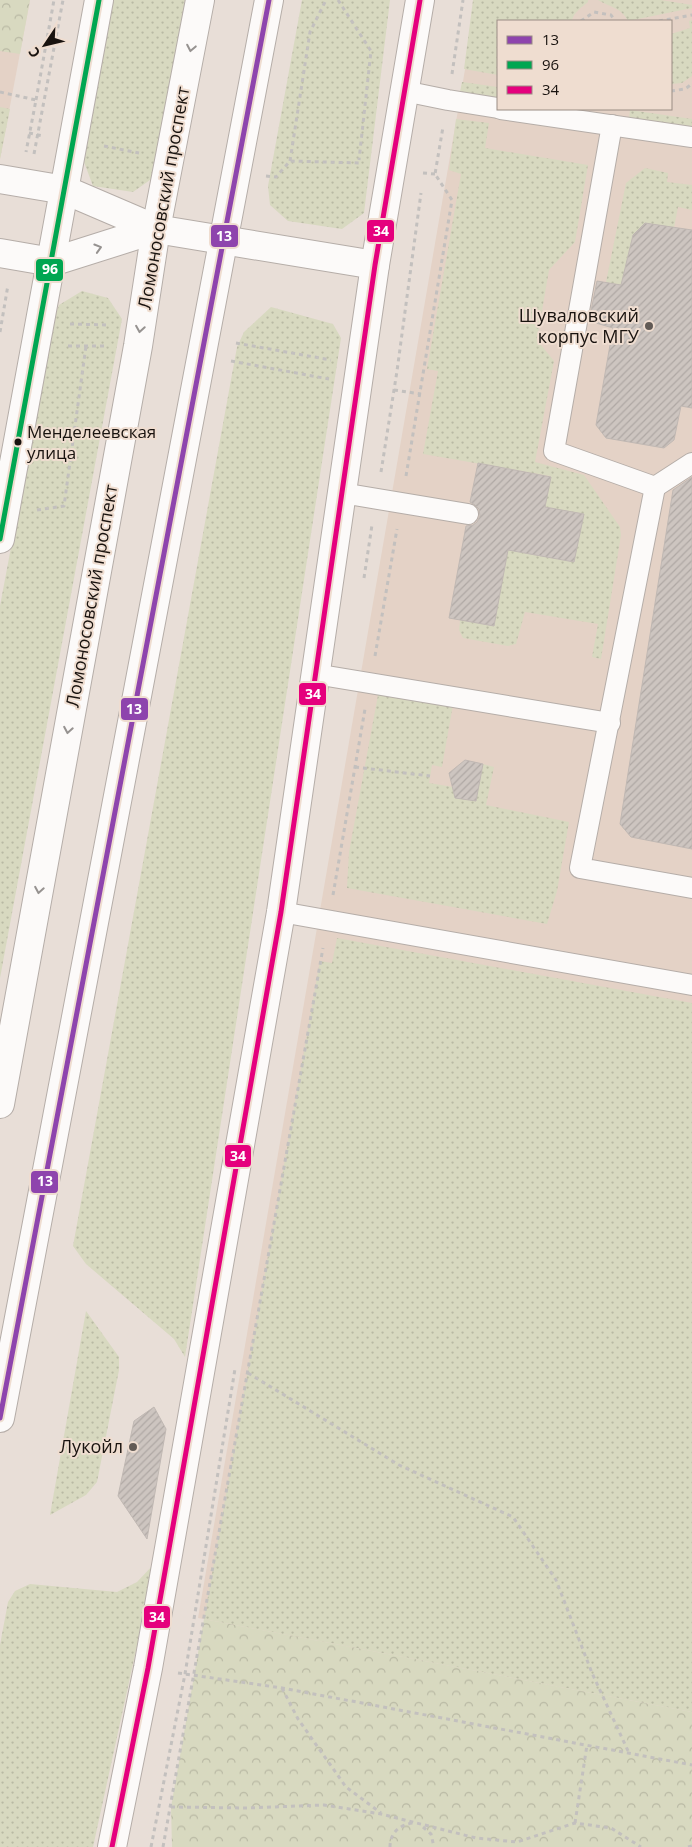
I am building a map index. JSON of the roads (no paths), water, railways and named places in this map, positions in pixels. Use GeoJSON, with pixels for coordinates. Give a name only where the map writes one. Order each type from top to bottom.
{"type":"FeatureCollection","features":[{"type":"Feature","properties":{"kind":"street"},"geometry":{"type":"LineString","coordinates":[[0,538],[99,0]]}},
{"type":"Feature","properties":{"kind":"street","name":"Ломоносовский проспект"},"geometry":{"type":"LineString","coordinates":[[0,1104],[138,346],[156,230],[200,0]]}},
{"type":"Feature","properties":{"kind":"street"},"geometry":{"type":"LineString","coordinates":[[0,1418],[269,0]]}},
{"type":"Feature","properties":{"kind":"street"},"geometry":{"type":"LineString","coordinates":[[112,1847],[148,1668],[281,912],[375,265],[420,0]]}},
{"type":"Feature","properties":{"kind":"street"},"geometry":{"type":"LineString","coordinates":[[0,179],[64,190],[156,230],[375,265]]}},
{"type":"Feature","properties":{"kind":"street"},"geometry":{"type":"LineString","coordinates":[[0,253],[52,262],[156,230]]}},
{"type":"Feature","properties":{"kind":"lane"},"geometry":{"type":"LineString","coordinates":[[404,91],[497,108]]}},
{"type":"Feature","properties":{"kind":"lane"},"geometry":{"type":"LineString","coordinates":[[513,110],[692,137]]}},
{"type":"Feature","properties":{"kind":"lane"},"geometry":{"type":"LineString","coordinates":[[612,125],[554,451],[655,487]]}},
{"type":"Feature","properties":{"kind":"lane"},"geometry":{"type":"LineString","coordinates":[[692,463],[655,487],[580,868],[692,888]]}},
{"type":"Feature","properties":{"kind":"lane"},"geometry":{"type":"LineString","coordinates":[[342,493],[468,514]]}},
{"type":"Feature","properties":{"kind":"lane"},"geometry":{"type":"LineString","coordinates":[[315,674],[610,723]]}},
{"type":"Feature","properties":{"kind":"lane"},"geometry":{"type":"LineString","coordinates":[[281,912],[692,985]]}},
{"type":"Feature","properties":{"kind":"place","name":"Шуваловский корпус МГУ"},"geometry":{"type":"Point","coordinates":[649,326]}},
{"type":"Feature","properties":{"kind":"place","name":"Менделеевская улица"},"geometry":{"type":"Point","coordinates":[18,442]}},
{"type":"Feature","properties":{"kind":"place","name":"Лукойл"},"geometry":{"type":"Point","coordinates":[133,1447]}}]}
